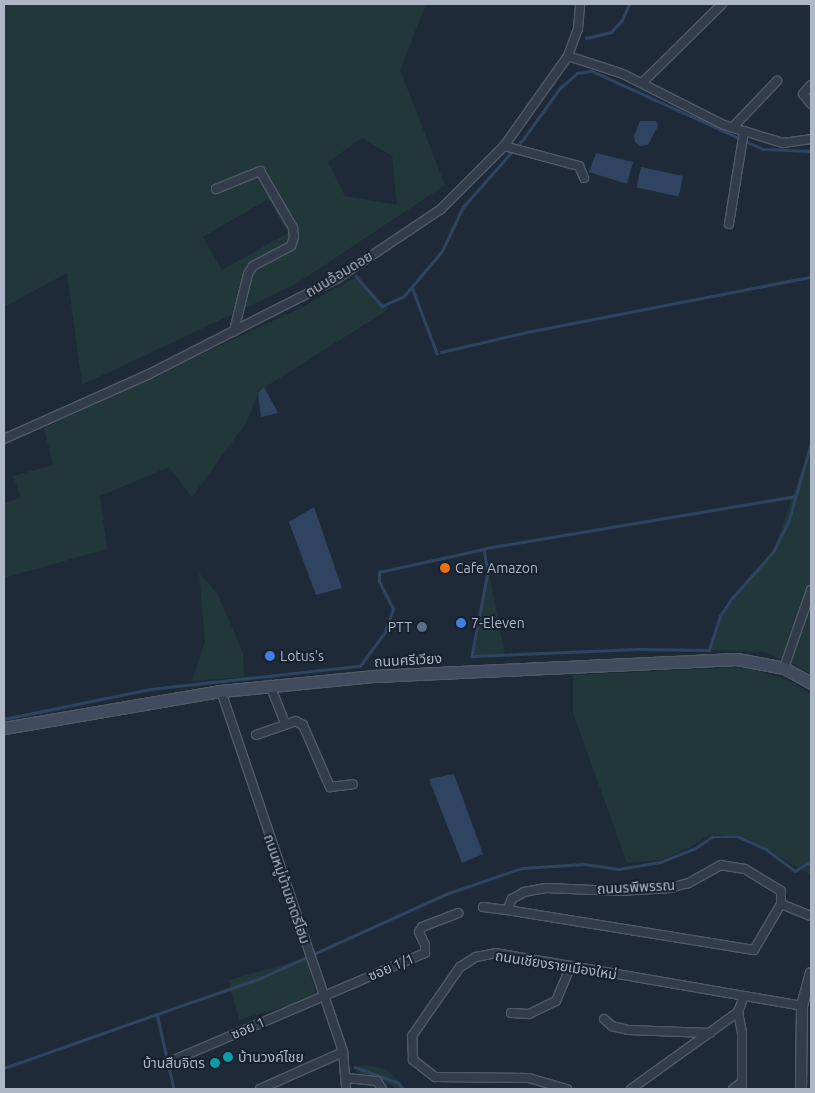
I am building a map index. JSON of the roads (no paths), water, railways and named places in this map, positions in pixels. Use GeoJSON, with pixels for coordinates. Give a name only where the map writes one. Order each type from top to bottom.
{"type":"FeatureCollection","features":[{"type":"Feature","properties":{"kind":"main road","name":"ถนนศรีเวียง"},"geometry":{"type":"LineString","coordinates":[[4,728],[221,690],[375,676],[737,660],[784,668],[811,683]]}},
{"type":"Feature","properties":{"kind":"street","name":"ถนนอ้อมดอย"},"geometry":{"type":"LineString","coordinates":[[4,439],[65,409],[147,375],[338,278],[441,209],[504,146],[568,56],[578,29],[580,4]]}},
{"type":"Feature","properties":{"kind":"street"},"geometry":{"type":"LineString","coordinates":[[642,83],[722,4]]}},
{"type":"Feature","properties":{"kind":"street"},"geometry":{"type":"LineString","coordinates":[[568,56],[642,83],[744,131],[783,143],[811,139]]}},
{"type":"Feature","properties":{"kind":"street"},"geometry":{"type":"LineString","coordinates":[[733,127],[777,82]]}},
{"type":"Feature","properties":{"kind":"street"},"geometry":{"type":"LineString","coordinates":[[811,85],[803,94],[811,104]]}},
{"type":"Feature","properties":{"kind":"street"},"geometry":{"type":"LineString","coordinates":[[729,224],[744,131]]}},
{"type":"Feature","properties":{"kind":"street"},"geometry":{"type":"LineString","coordinates":[[504,146],[580,166],[584,178]]}},
{"type":"Feature","properties":{"kind":"street"},"geometry":{"type":"LineString","coordinates":[[216,189],[260,171],[293,228],[294,237],[291,246],[253,266],[248,274],[234,331]]}},
{"type":"Feature","properties":{"kind":"street"},"geometry":{"type":"LineString","coordinates":[[784,668],[811,590]]}},
{"type":"Feature","properties":{"kind":"street"},"geometry":{"type":"LineString","coordinates":[[270,685],[285,723]]}},
{"type":"Feature","properties":{"kind":"street","name":"ถนนหมู่บ้านชาตรีโฮม"},"geometry":{"type":"LineString","coordinates":[[221,690],[343,1052],[347,1078],[346,1089]]}},
{"type":"Feature","properties":{"kind":"street"},"geometry":{"type":"LineString","coordinates":[[256,735],[285,723],[296,721],[303,725],[330,787],[353,784]]}},
{"type":"Feature","properties":{"kind":"street","name":"ถนนรพีพรรณ"},"geometry":{"type":"LineString","coordinates":[[507,910],[512,899],[524,892],[546,888],[618,891],[671,888],[688,883],[721,865],[756,875],[781,891],[781,904]]}},
{"type":"Feature","properties":{"kind":"street"},"geometry":{"type":"LineString","coordinates":[[483,906],[754,950],[758,948],[781,904],[811,916]]}},
{"type":"Feature","properties":{"kind":"street","name":"ซอย 1/1"},"geometry":{"type":"LineString","coordinates":[[323,997],[425,953],[425,945],[419,932],[422,927],[458,912]]}},
{"type":"Feature","properties":{"kind":"street","name":"ถนนเชียงรายเมืองใหม่"},"geometry":{"type":"LineString","coordinates":[[567,1089],[528,1078],[435,1077],[413,1060],[410,1048],[412,1036],[460,967],[476,957],[496,953],[802,1006]]}},
{"type":"Feature","properties":{"kind":"street"},"geometry":{"type":"LineString","coordinates":[[511,1013],[529,1014],[556,1001],[571,966]]}},
{"type":"Feature","properties":{"kind":"street"},"geometry":{"type":"LineString","coordinates":[[801,1089],[802,1006],[811,973]]}},
{"type":"Feature","properties":{"kind":"street"},"geometry":{"type":"LineString","coordinates":[[733,1089],[741,1086],[742,1032],[738,1012],[744,996]]}},
{"type":"Feature","properties":{"kind":"street","name":"ซอย 1"},"geometry":{"type":"LineString","coordinates":[[174,1060],[323,997]]}},
{"type":"Feature","properties":{"kind":"street"},"geometry":{"type":"LineString","coordinates":[[631,1089],[738,1012]]}},
{"type":"Feature","properties":{"kind":"street"},"geometry":{"type":"LineString","coordinates":[[604,1019],[612,1026],[628,1030],[710,1033]]}},
{"type":"Feature","properties":{"kind":"street"},"geometry":{"type":"LineString","coordinates":[[260,1089],[343,1052]]}},
{"type":"Feature","properties":{"kind":"street"},"geometry":{"type":"LineString","coordinates":[[347,1078],[377,1081],[382,1089]]}},
{"type":"Feature","properties":{"kind":"water"},"geometry":{"type":"Polygon","coordinates":[[[640,121],[656,121],[658,126],[648,145],[640,146],[635,142],[634,136],[640,121]]]}},
{"type":"Feature","properties":{"kind":"water"},"geometry":{"type":"Polygon","coordinates":[[[596,153],[633,162],[627,184],[589,172],[596,153]]]}},
{"type":"Feature","properties":{"kind":"water"},"geometry":{"type":"Polygon","coordinates":[[[641,167],[683,176],[679,196],[637,188],[641,167]]]}},
{"type":"Feature","properties":{"kind":"water"},"geometry":{"type":"Polygon","coordinates":[[[264,387],[278,413],[261,417],[258,393],[264,387]]]}},
{"type":"Feature","properties":{"kind":"water"},"geometry":{"type":"Polygon","coordinates":[[[314,507],[342,588],[316,595],[289,522],[314,507]]]}},
{"type":"Feature","properties":{"kind":"water"},"geometry":{"type":"Polygon","coordinates":[[[454,774],[483,854],[462,863],[429,779],[454,774]]]}},
{"type":"Feature","properties":{"kind":"waterway"},"geometry":{"type":"LineString","coordinates":[[586,38],[611,32],[622,20],[629,4]]}},
{"type":"Feature","properties":{"kind":"waterway"},"geometry":{"type":"LineString","coordinates":[[356,276],[382,306],[404,296],[442,251],[463,207],[524,138],[560,88],[577,73],[592,71],[763,149],[811,151]]}},
{"type":"Feature","properties":{"kind":"waterway"},"geometry":{"type":"LineString","coordinates":[[441,352],[527,332],[811,277]]}},
{"type":"Feature","properties":{"kind":"waterway"},"geometry":{"type":"LineString","coordinates":[[412,287],[437,353]]}},
{"type":"Feature","properties":{"kind":"waterway"},"geometry":{"type":"LineString","coordinates":[[794,497],[484,549],[488,572],[472,656],[638,649],[709,650],[720,616],[733,597],[773,552],[788,523],[811,443]]}},
{"type":"Feature","properties":{"kind":"waterway"},"geometry":{"type":"LineString","coordinates":[[4,719],[150,689],[360,666],[385,632],[393,609],[379,582],[379,572],[484,549]]}},
{"type":"Feature","properties":{"kind":"waterway"},"geometry":{"type":"LineString","coordinates":[[157,1014],[261,978],[446,894],[522,868],[584,864],[619,869],[661,862],[694,849],[712,837],[739,837],[766,849],[795,871],[811,861]]}},
{"type":"Feature","properties":{"kind":"waterway"},"geometry":{"type":"LineString","coordinates":[[4,1068],[157,1014],[174,1089]]}},
{"type":"Feature","properties":{"kind":"waterway"},"geometry":{"type":"LineString","coordinates":[[355,1067],[399,1083],[403,1089]]}},
{"type":"Feature","properties":{"kind":"place","name":"Cafe Amazon"},"geometry":{"type":"Point","coordinates":[445,568]}},
{"type":"Feature","properties":{"kind":"place","name":"7-Eleven"},"geometry":{"type":"Point","coordinates":[461,623]}},
{"type":"Feature","properties":{"kind":"place","name":"PTT"},"geometry":{"type":"Point","coordinates":[422,627]}},
{"type":"Feature","properties":{"kind":"place","name":"Lotus's"},"geometry":{"type":"Point","coordinates":[270,656]}},
{"type":"Feature","properties":{"kind":"place","name":"บ้านวงค์ไชย"},"geometry":{"type":"Point","coordinates":[228,1057]}},
{"type":"Feature","properties":{"kind":"place","name":"บ้านสืบจิตร"},"geometry":{"type":"Point","coordinates":[215,1063]}}]}
